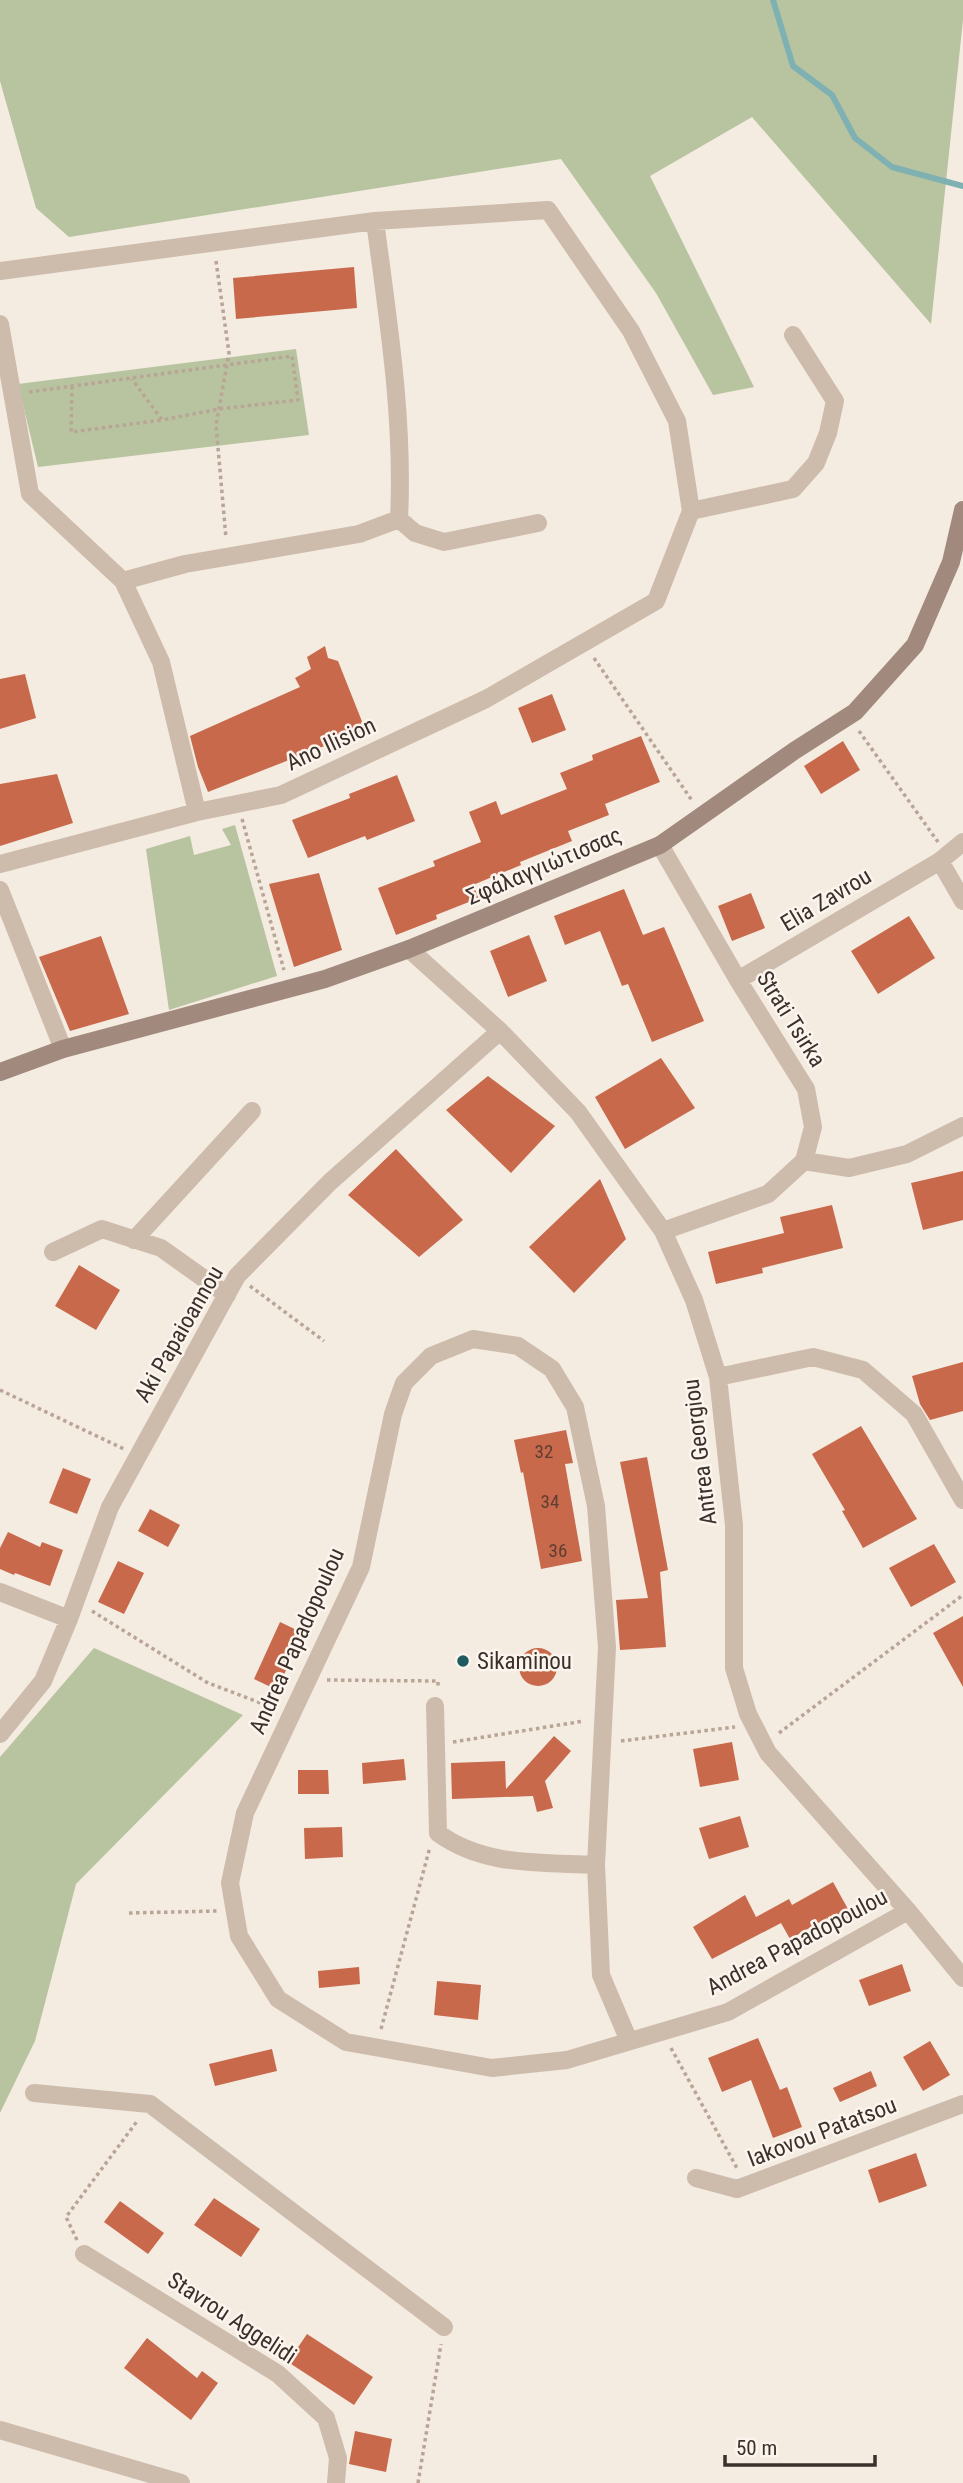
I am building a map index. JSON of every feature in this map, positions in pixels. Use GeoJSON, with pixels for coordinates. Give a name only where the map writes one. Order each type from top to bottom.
{"type":"FeatureCollection","features":[{"type":"Feature","properties":{"kind":"street"},"geometry":{"type":"LineString","coordinates":[[0,271],[375,221],[548,210],[631,331],[677,421],[691,511],[793,489],[816,463],[828,433],[835,401],[793,335]]}},
{"type":"Feature","properties":{"kind":"street"},"geometry":{"type":"LineString","coordinates":[[375,221],[397,386],[401,466],[399,519]]}},
{"type":"Feature","properties":{"kind":"street"},"geometry":{"type":"LineString","coordinates":[[0,324],[30,494],[123,581],[161,662],[197,812]]}},
{"type":"Feature","properties":{"kind":"street","name":"Σφάλαγγιώτισσας"},"geometry":{"type":"LineString","coordinates":[[0,1072],[63,1049],[325,979],[410,949],[660,845],[849,716],[915,645],[951,562],[963,510]]}},
{"type":"Feature","properties":{"kind":"street","name":"Ano Ilision"},"geometry":{"type":"LineString","coordinates":[[0,864],[197,812],[281,794],[486,699],[656,601],[691,511]]}},
{"type":"Feature","properties":{"kind":"street"},"geometry":{"type":"LineString","coordinates":[[399,519],[415,533],[444,542],[538,523]]}},
{"type":"Feature","properties":{"kind":"street"},"geometry":{"type":"LineString","coordinates":[[123,581],[185,564],[359,534],[399,519]]}},
{"type":"Feature","properties":{"kind":"street","name":"Elia Zavrou"},"geometry":{"type":"LineString","coordinates":[[738,980],[943,858],[963,842]]}},
{"type":"Feature","properties":{"kind":"street","name":"Strati Tsirka"},"geometry":{"type":"LineString","coordinates":[[660,845],[738,980],[806,1089],[813,1127],[804,1161]]}},
{"type":"Feature","properties":{"kind":"street"},"geometry":{"type":"LineString","coordinates":[[943,858],[963,901]]}},
{"type":"Feature","properties":{"kind":"street"},"geometry":{"type":"LineString","coordinates":[[0,890],[63,1049]]}},
{"type":"Feature","properties":{"kind":"street","name":"Antrea Georgiou"},"geometry":{"type":"LineString","coordinates":[[410,949],[500,1031],[578,1112],[663,1231],[694,1300],[718,1377],[734,1525],[734,1668],[753,1725],[768,1753],[908,1910],[963,1978]]}},
{"type":"Feature","properties":{"kind":"street","name":"Aki Papaioannou"},"geometry":{"type":"LineString","coordinates":[[0,1734],[43,1681],[76,1602],[110,1507],[237,1276],[330,1182],[500,1031]]}},
{"type":"Feature","properties":{"kind":"street"},"geometry":{"type":"LineString","coordinates":[[134,1240],[252,1111]]}},
{"type":"Feature","properties":{"kind":"street"},"geometry":{"type":"LineString","coordinates":[[663,1231],[768,1194],[804,1161],[849,1168],[907,1154],[963,1126]]}},
{"type":"Feature","properties":{"kind":"street"},"geometry":{"type":"LineString","coordinates":[[53,1252],[102,1229],[161,1248],[227,1295]]}},
{"type":"Feature","properties":{"kind":"street","name":"Andrea Papadopoulou"},"geometry":{"type":"LineString","coordinates":[[629,2041],[601,1975],[596,1865],[607,1647],[596,1506],[575,1407],[552,1369],[518,1346],[473,1339],[431,1356],[404,1383],[393,1414],[361,1567],[245,1812],[230,1883],[234,1910],[239,1936],[278,1998],[346,2042],[492,2067],[567,2060],[728,2012],[908,1910]]}},
{"type":"Feature","properties":{"kind":"street"},"geometry":{"type":"LineString","coordinates":[[718,1377],[813,1357],[863,1370],[914,1414],[963,1500]]}},
{"type":"Feature","properties":{"kind":"street"},"geometry":{"type":"LineString","coordinates":[[0,1592],[69,1619]]}},
{"type":"Feature","properties":{"kind":"street"},"geometry":{"type":"LineString","coordinates":[[435,1706],[438,1833],[453,1844],[500,1860],[596,1865]]}},
{"type":"Feature","properties":{"kind":"street"},"geometry":{"type":"LineString","coordinates":[[34,2093],[150,2104],[444,2327]]}},
{"type":"Feature","properties":{"kind":"street","name":"Iakovou Patatsou"},"geometry":{"type":"LineString","coordinates":[[696,2178],[737,2189],[963,2104]]}},
{"type":"Feature","properties":{"kind":"street","name":"Stavrou Aggelidi"},"geometry":{"type":"LineString","coordinates":[[84,2254],[278,2374],[326,2418],[338,2458],[336,2483]]}},
{"type":"Feature","properties":{"kind":"street"},"geometry":{"type":"LineString","coordinates":[[0,2430],[137,2477],[181,2483]]}},
{"type":"Feature","properties":{"kind":"path"},"geometry":{"type":"LineString","coordinates":[[213,241],[229,353],[216,425],[227,557]]}},
{"type":"Feature","properties":{"kind":"path"},"geometry":{"type":"LineString","coordinates":[[13,394],[292,356],[298,400],[219,409],[162,420],[71,432],[72,386]]}},
{"type":"Feature","properties":{"kind":"path"},"geometry":{"type":"LineString","coordinates":[[132,379],[162,420]]}},
{"type":"Feature","properties":{"kind":"path"},"geometry":{"type":"LineString","coordinates":[[584,642],[702,815]]}},
{"type":"Feature","properties":{"kind":"path"},"geometry":{"type":"LineString","coordinates":[[849,716],[943,858]]}},
{"type":"Feature","properties":{"kind":"path"},"geometry":{"type":"LineString","coordinates":[[238,804],[289,989]]}},
{"type":"Feature","properties":{"kind":"path"},"geometry":{"type":"LineString","coordinates":[[237,1276],[324,1341]]}},
{"type":"Feature","properties":{"kind":"path"},"geometry":{"type":"LineString","coordinates":[[0,1390],[138,1456]]}},
{"type":"Feature","properties":{"kind":"path"},"geometry":{"type":"LineString","coordinates":[[763,1744],[963,1595]]}},
{"type":"Feature","properties":{"kind":"path"},"geometry":{"type":"LineString","coordinates":[[76,1602],[208,1683],[291,1714]]}},
{"type":"Feature","properties":{"kind":"path"},"geometry":{"type":"LineString","coordinates":[[307,1680],[438,1681],[435,1706]]}},
{"type":"Feature","properties":{"kind":"path"},"geometry":{"type":"LineString","coordinates":[[437,1744],[603,1717]]}},
{"type":"Feature","properties":{"kind":"path"},"geometry":{"type":"LineString","coordinates":[[602,1744],[753,1725]]}},
{"type":"Feature","properties":{"kind":"path"},"geometry":{"type":"LineString","coordinates":[[375,2048],[430,1844],[438,1833]]}},
{"type":"Feature","properties":{"kind":"path"},"geometry":{"type":"LineString","coordinates":[[130,1913],[234,1910]]}},
{"type":"Feature","properties":{"kind":"path"},"geometry":{"type":"LineString","coordinates":[[662,2031],[747,2186]]}},
{"type":"Feature","properties":{"kind":"path"},"geometry":{"type":"LineString","coordinates":[[84,2254],[66,2217],[150,2104]]}},
{"type":"Feature","properties":{"kind":"path"},"geometry":{"type":"LineString","coordinates":[[418,2483],[444,2327]]}},
{"type":"Feature","properties":{"kind":"green space"},"geometry":{"type":"Polygon","coordinates":[[[0,0],[963,0],[931,324],[752,117],[650,176],[754,387],[713,395],[656,293],[561,159],[69,237],[36,208],[0,81],[0,0]]]}},
{"type":"Feature","properties":{"kind":"green space"},"geometry":{"type":"Polygon","coordinates":[[[296,349],[309,435],[38,467],[18,384],[296,349]]]}},
{"type":"Feature","properties":{"kind":"green space"},"geometry":{"type":"Polygon","coordinates":[[[235,825],[277,976],[169,1010],[146,849],[190,836],[194,855],[231,845],[222,829],[235,825]]]}},
{"type":"Feature","properties":{"kind":"green space"},"geometry":{"type":"Polygon","coordinates":[[[94,1648],[243,1715],[76,1884],[35,2041],[0,2113],[0,1757],[94,1648]]]}},
{"type":"Feature","properties":{"kind":"building"},"geometry":{"type":"Polygon","coordinates":[[[354,267],[357,308],[236,319],[233,278],[354,267]]]}},
{"type":"Feature","properties":{"kind":"building"},"geometry":{"type":"Polygon","coordinates":[[[325,646],[328,658],[338,661],[365,729],[329,749],[327,745],[208,792],[190,736],[300,687],[295,678],[311,669],[307,657],[325,646]]]}},
{"type":"Feature","properties":{"kind":"building"},"geometry":{"type":"Polygon","coordinates":[[[25,674],[36,718],[0,729],[0,679],[25,674]]]}},
{"type":"Feature","properties":{"kind":"building"},"geometry":{"type":"Polygon","coordinates":[[[552,694],[566,730],[532,743],[518,708],[552,694]]]}},
{"type":"Feature","properties":{"kind":"building"},"geometry":{"type":"Polygon","coordinates":[[[641,736],[660,782],[605,804],[609,815],[568,831],[572,841],[473,885],[479,898],[396,935],[378,888],[435,866],[433,861],[481,842],[469,812],[496,801],[501,815],[567,789],[560,773],[593,760],[592,755],[641,736]]]}},
{"type":"Feature","properties":{"kind":"building"},"geometry":{"type":"Polygon","coordinates":[[[843,741],[860,770],[821,794],[804,766],[843,741]]]}},
{"type":"Feature","properties":{"kind":"building"},"geometry":{"type":"Polygon","coordinates":[[[57,774],[73,823],[0,846],[0,784],[57,774]]]}},
{"type":"Feature","properties":{"kind":"building"},"geometry":{"type":"Polygon","coordinates":[[[397,775],[415,821],[367,840],[365,836],[308,858],[292,820],[350,798],[349,794],[397,775]]]}},
{"type":"Feature","properties":{"kind":"building"},"geometry":{"type":"Polygon","coordinates":[[[319,873],[342,950],[294,967],[269,884],[319,873]]]}},
{"type":"Feature","properties":{"kind":"building"},"geometry":{"type":"Polygon","coordinates":[[[624,889],[643,935],[664,927],[704,1021],[652,1042],[628,984],[622,986],[600,931],[565,945],[554,916],[624,889]]]}},
{"type":"Feature","properties":{"kind":"building"},"geometry":{"type":"Polygon","coordinates":[[[751,893],[765,928],[732,941],[718,906],[751,893]]]}},
{"type":"Feature","properties":{"kind":"building"},"geometry":{"type":"Polygon","coordinates":[[[909,916],[935,958],[878,994],[851,951],[909,916]]]}},
{"type":"Feature","properties":{"kind":"building"},"geometry":{"type":"Polygon","coordinates":[[[529,935],[547,981],[508,997],[490,951],[529,935]]]}},
{"type":"Feature","properties":{"kind":"building"},"geometry":{"type":"Polygon","coordinates":[[[101,936],[129,1014],[70,1031],[39,957],[101,936]]]}},
{"type":"Feature","properties":{"kind":"building"},"geometry":{"type":"Polygon","coordinates":[[[661,1058],[695,1108],[625,1149],[595,1097],[661,1058]]]}},
{"type":"Feature","properties":{"kind":"building"},"geometry":{"type":"Polygon","coordinates":[[[488,1076],[555,1126],[511,1173],[446,1110],[488,1076]]]}},
{"type":"Feature","properties":{"kind":"building"},"geometry":{"type":"Polygon","coordinates":[[[396,1149],[463,1220],[419,1257],[348,1195],[396,1149]]]}},
{"type":"Feature","properties":{"kind":"building"},"geometry":{"type":"Polygon","coordinates":[[[963,1171],[963,1220],[923,1230],[911,1183],[963,1171]]]}},
{"type":"Feature","properties":{"kind":"building"},"geometry":{"type":"Polygon","coordinates":[[[600,1179],[626,1239],[574,1293],[529,1247],[600,1179]]]}},
{"type":"Feature","properties":{"kind":"building"},"geometry":{"type":"Polygon","coordinates":[[[832,1205],[843,1248],[762,1268],[763,1273],[716,1284],[708,1252],[784,1233],[780,1217],[832,1205]]]}},
{"type":"Feature","properties":{"kind":"building"},"geometry":{"type":"Polygon","coordinates":[[[79,1265],[120,1290],[96,1330],[55,1306],[79,1265]]]}},
{"type":"Feature","properties":{"kind":"building"},"geometry":{"type":"Polygon","coordinates":[[[963,1362],[963,1411],[930,1420],[920,1404],[912,1376],[963,1362]]]}},
{"type":"Feature","properties":{"kind":"building"},"geometry":{"type":"Polygon","coordinates":[[[861,1426],[917,1519],[863,1548],[842,1511],[845,1510],[812,1454],[861,1426]]]}},
{"type":"Feature","properties":{"kind":"building"},"geometry":{"type":"Polygon","coordinates":[[[566,1430],[573,1463],[565,1464],[582,1561],[541,1569],[523,1472],[521,1473],[514,1440],[566,1430]]]}},
{"type":"Feature","properties":{"kind":"building"},"geometry":{"type":"Polygon","coordinates":[[[647,1457],[668,1570],[660,1572],[666,1647],[620,1650],[616,1600],[648,1598],[620,1462],[647,1457]]]}},
{"type":"Feature","properties":{"kind":"building"},"geometry":{"type":"Polygon","coordinates":[[[63,1468],[91,1479],[77,1514],[49,1503],[63,1468]]]}},
{"type":"Feature","properties":{"kind":"building"},"geometry":{"type":"Polygon","coordinates":[[[150,1509],[180,1525],[168,1547],[138,1531],[150,1509]]]}},
{"type":"Feature","properties":{"kind":"building"},"geometry":{"type":"Polygon","coordinates":[[[8,1532],[40,1547],[42,1542],[63,1550],[50,1586],[0,1569],[0,1548],[8,1532]]]}},
{"type":"Feature","properties":{"kind":"building"},"geometry":{"type":"Polygon","coordinates":[[[934,1544],[956,1582],[911,1607],[889,1568],[934,1544]]]}},
{"type":"Feature","properties":{"kind":"building"},"geometry":{"type":"Polygon","coordinates":[[[118,1561],[144,1573],[124,1614],[98,1602],[118,1561]]]}},
{"type":"Feature","properties":{"kind":"building"},"geometry":{"type":"Polygon","coordinates":[[[963,1616],[963,1687],[933,1633],[963,1616]]]}},
{"type":"Feature","properties":{"kind":"building"},"geometry":{"type":"Polygon","coordinates":[[[280,1622],[303,1633],[277,1690],[254,1679],[280,1622]]]}},
{"type":"Feature","properties":{"kind":"building"},"geometry":{"type":"Polygon","coordinates":[[[538,1648],[552,1653],[557,1667],[552,1681],[538,1686],[524,1681],[519,1667],[524,1653],[538,1648]]]}},
{"type":"Feature","properties":{"kind":"building"},"geometry":{"type":"Polygon","coordinates":[[[554,1736],[571,1751],[545,1781],[553,1808],[537,1812],[533,1796],[452,1799],[451,1763],[505,1761],[506,1789],[554,1736]]]}},
{"type":"Feature","properties":{"kind":"building"},"geometry":{"type":"Polygon","coordinates":[[[732,1742],[739,1780],[700,1787],[693,1749],[732,1742]]]}},
{"type":"Feature","properties":{"kind":"building"},"geometry":{"type":"Polygon","coordinates":[[[404,1759],[406,1780],[363,1784],[362,1763],[404,1759]]]}},
{"type":"Feature","properties":{"kind":"building"},"geometry":{"type":"Polygon","coordinates":[[[298,1770],[328,1770],[329,1794],[298,1794],[298,1770]]]}},
{"type":"Feature","properties":{"kind":"building"},"geometry":{"type":"Polygon","coordinates":[[[740,1816],[749,1847],[709,1859],[699,1828],[740,1816]]]}},
{"type":"Feature","properties":{"kind":"building"},"geometry":{"type":"Polygon","coordinates":[[[342,1827],[343,1857],[305,1859],[304,1828],[342,1827]]]}},
{"type":"Feature","properties":{"kind":"building"},"geometry":{"type":"Polygon","coordinates":[[[833,1882],[853,1918],[833,1929],[827,1918],[790,1939],[781,1923],[712,1959],[693,1927],[745,1895],[756,1917],[789,1899],[792,1905],[833,1882]]]}},
{"type":"Feature","properties":{"kind":"building"},"geometry":{"type":"Polygon","coordinates":[[[902,1964],[911,1991],[869,2006],[859,1980],[902,1964]]]}},
{"type":"Feature","properties":{"kind":"building"},"geometry":{"type":"Polygon","coordinates":[[[359,1967],[360,1984],[319,1988],[318,1971],[359,1967]]]}},
{"type":"Feature","properties":{"kind":"building"},"geometry":{"type":"Polygon","coordinates":[[[437,1981],[481,1985],[478,2020],[434,2015],[437,1981]]]}},
{"type":"Feature","properties":{"kind":"building"},"geometry":{"type":"Polygon","coordinates":[[[758,2038],[780,2090],[787,2087],[802,2127],[773,2138],[751,2080],[722,2092],[708,2058],[758,2038]]]}},
{"type":"Feature","properties":{"kind":"building"},"geometry":{"type":"Polygon","coordinates":[[[930,2041],[950,2075],[923,2091],[903,2057],[930,2041]]]}},
{"type":"Feature","properties":{"kind":"building"},"geometry":{"type":"Polygon","coordinates":[[[272,2049],[277,2071],[215,2086],[209,2064],[272,2049]]]}},
{"type":"Feature","properties":{"kind":"building"},"geometry":{"type":"Polygon","coordinates":[[[871,2071],[877,2086],[840,2102],[833,2088],[871,2071]]]}},
{"type":"Feature","properties":{"kind":"building"},"geometry":{"type":"Polygon","coordinates":[[[916,2153],[927,2186],[879,2203],[868,2170],[916,2153]]]}},
{"type":"Feature","properties":{"kind":"building"},"geometry":{"type":"Polygon","coordinates":[[[214,2198],[260,2229],[241,2257],[194,2225],[214,2198]]]}},
{"type":"Feature","properties":{"kind":"building"},"geometry":{"type":"Polygon","coordinates":[[[120,2201],[164,2233],[148,2254],[104,2222],[120,2201]]]}},
{"type":"Feature","properties":{"kind":"building"},"geometry":{"type":"Polygon","coordinates":[[[307,2334],[373,2377],[354,2405],[288,2362],[307,2334]]]}},
{"type":"Feature","properties":{"kind":"building"},"geometry":{"type":"Polygon","coordinates":[[[147,2338],[197,2378],[202,2371],[218,2383],[191,2420],[124,2368],[147,2338]]]}},
{"type":"Feature","properties":{"kind":"building"},"geometry":{"type":"Polygon","coordinates":[[[355,2431],[392,2439],[386,2472],[349,2464],[355,2431]]]}},
{"type":"Feature","properties":{"kind":"waterway"},"geometry":{"type":"LineString","coordinates":[[773,0],[793,66],[832,95],[855,138],[892,167],[963,186]]}},
{"type":"Feature","properties":{"kind":"place","name":"Sikaminou"},"geometry":{"type":"Point","coordinates":[463,1661]}}]}
